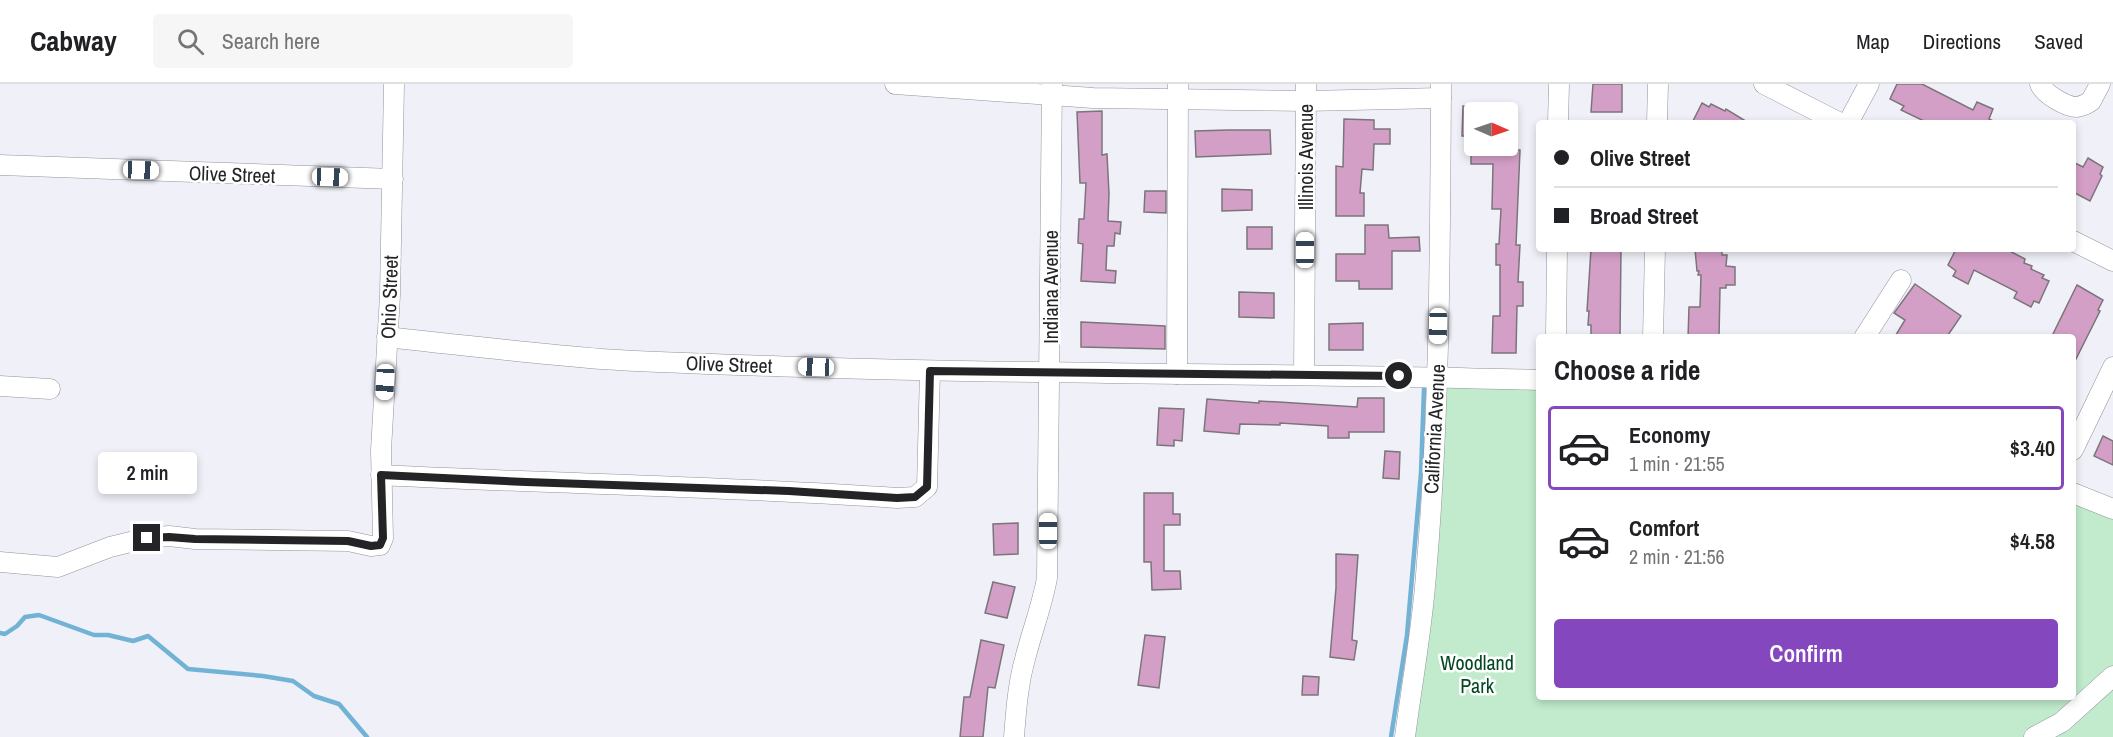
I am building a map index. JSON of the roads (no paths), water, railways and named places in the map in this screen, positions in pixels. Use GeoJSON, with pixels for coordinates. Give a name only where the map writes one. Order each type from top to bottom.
{"type":"FeatureCollection","features":[{"type":"Feature","properties":{"kind":"street","name":"Ohio Street"},"geometry":{"type":"LineString","coordinates":[[0,562],[58,567],[110,547],[147,538],[169,537],[348,541],[371,546],[380,545],[383,538],[381,475],[393,179],[394,84]]}},
{"type":"Feature","properties":{"kind":"street"},"geometry":{"type":"LineString","coordinates":[[895,84],[1052,89],[1093,98],[1178,92],[1441,91]]}},
{"type":"Feature","properties":{"kind":"street"},"geometry":{"type":"LineString","coordinates":[[1558,120],[1559,84]]}},
{"type":"Feature","properties":{"kind":"street"},"geometry":{"type":"LineString","coordinates":[[1657,120],[1658,84]]}},
{"type":"Feature","properties":{"kind":"street"},"geometry":{"type":"LineString","coordinates":[[1764,84],[1834,120]]}},
{"type":"Feature","properties":{"kind":"street"},"geometry":{"type":"LineString","coordinates":[[1850,120],[1869,84]]}},
{"type":"Feature","properties":{"kind":"street"},"geometry":{"type":"LineString","coordinates":[[2040,84],[2043,90],[2069,106],[2076,107],[2091,101],[2100,84]]}},
{"type":"Feature","properties":{"kind":"street","name":"Indiana Avenue"},"geometry":{"type":"LineString","coordinates":[[1014,737],[1024,660],[1043,603],[1047,578],[1052,89]]}},
{"type":"Feature","properties":{"kind":"street","name":"California Avenue"},"geometry":{"type":"LineString","coordinates":[[1405,737],[1420,640],[1426,573],[1437,377],[1441,91]]}},
{"type":"Feature","properties":{"kind":"street"},"geometry":{"type":"LineString","coordinates":[[1177,374],[1178,92]]}},
{"type":"Feature","properties":{"kind":"street","name":"Illinois Avenue"},"geometry":{"type":"LineString","coordinates":[[1304,375],[1306,92]]}},
{"type":"Feature","properties":{"kind":"street","name":"Olive Street"},"geometry":{"type":"LineString","coordinates":[[0,165],[393,179]]}},
{"type":"Feature","properties":{"kind":"street"},"geometry":{"type":"LineString","coordinates":[[2076,242],[2113,261]]}},
{"type":"Feature","properties":{"kind":"street"},"geometry":{"type":"LineString","coordinates":[[1556,334],[1557,252]]}},
{"type":"Feature","properties":{"kind":"street"},"geometry":{"type":"LineString","coordinates":[[1653,334],[1655,252]]}},
{"type":"Feature","properties":{"kind":"street"},"geometry":{"type":"LineString","coordinates":[[1867,334],[1901,280]]}},
{"type":"Feature","properties":{"kind":"street","name":"Olive Street"},"geometry":{"type":"LineString","coordinates":[[387,337],[602,359],[714,364],[930,371],[1536,380]]}},
{"type":"Feature","properties":{"kind":"street"},"geometry":{"type":"LineString","coordinates":[[2076,444],[2113,368]]}},
{"type":"Feature","properties":{"kind":"street"},"geometry":{"type":"LineString","coordinates":[[381,475],[915,497],[927,487],[930,371]]}},
{"type":"Feature","properties":{"kind":"street"},"geometry":{"type":"LineString","coordinates":[[0,387],[50,389]]}},
{"type":"Feature","properties":{"kind":"street"},"geometry":{"type":"LineString","coordinates":[[2076,494],[2113,509]]}},
{"type":"Feature","properties":{"kind":"street"},"geometry":{"type":"LineString","coordinates":[[2034,737],[2062,722],[2113,676]]}},
{"type":"Feature","properties":{"kind":"waterway"},"geometry":{"type":"LineString","coordinates":[[1391,737],[1407,635],[1421,473],[1424,389]]}},
{"type":"Feature","properties":{"kind":"waterway"},"geometry":{"type":"LineString","coordinates":[[0,633],[5,634],[25,617],[39,615],[94,635],[108,635],[133,641],[148,636],[188,669],[293,681],[314,696],[339,704],[367,737]]}},
{"type":"Feature","properties":{"kind":"park label","name":"Woodland Park"},"geometry":{"type":"Point","coordinates":[1477,674]}}]}
